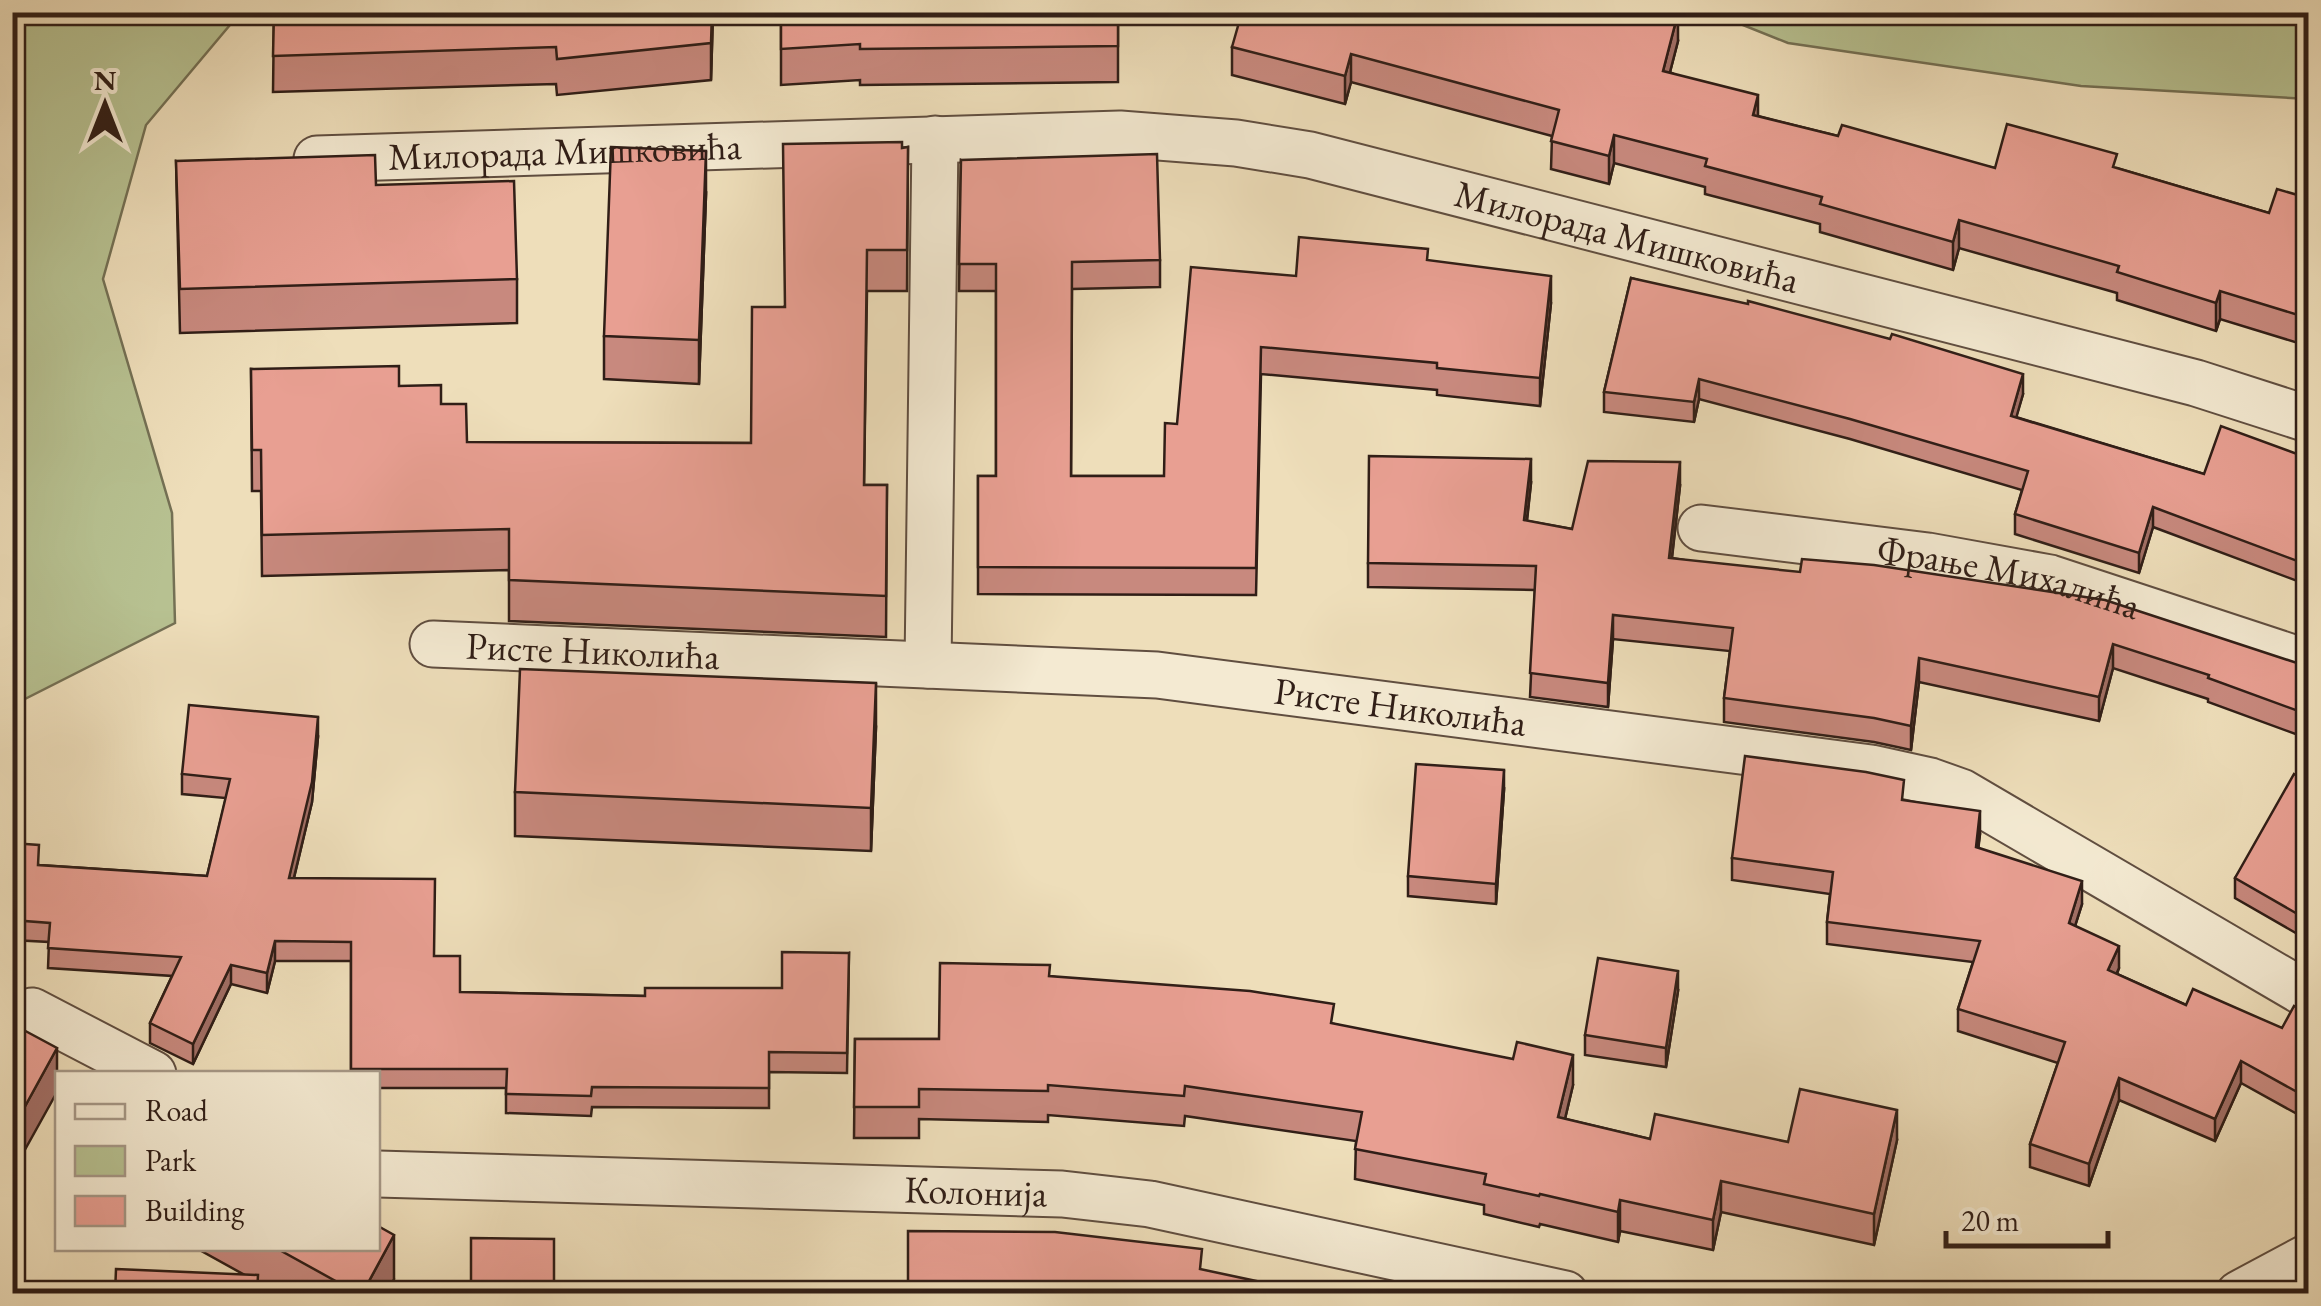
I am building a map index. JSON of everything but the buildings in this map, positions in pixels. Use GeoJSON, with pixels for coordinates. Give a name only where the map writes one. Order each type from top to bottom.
{"type":"FeatureCollection","features":[{"type":"Feature","properties":{"kind":"street","name":"Милорада Мишковића"},"geometry":{"type":"LineString","coordinates":[[271,160],[1137,135],[1236,144],[1310,155],[2196,383],[2308,419]]}},
{"type":"Feature","properties":{"kind":"street"},"geometry":{"type":"LineString","coordinates":[[928,665],[935,139]]}},
{"type":"Feature","properties":{"kind":"street","name":"Фрање Михалића"},"geometry":{"type":"LineString","coordinates":[[1701,528],[1928,556],[2034,575],[2308,663]]}},
{"type":"Feature","properties":{"kind":"street","name":"Ристе Николића"},"geometry":{"type":"LineString","coordinates":[[433,644],[1157,675],[1871,768],[1961,792],[2308,995]]}},
{"type":"Feature","properties":{"kind":"street"},"geometry":{"type":"LineString","coordinates":[[22,1016],[105,1071]]}},
{"type":"Feature","properties":{"kind":"street"},"geometry":{"type":"LineString","coordinates":[[22,1016],[146,1071]]}},
{"type":"Feature","properties":{"kind":"street","name":"Колонија"},"geometry":{"type":"LineString","coordinates":[[380,1174],[1062,1194],[1150,1204],[1564,1294]]}},
{"type":"Feature","properties":{"kind":"street"},"geometry":{"type":"LineString","coordinates":[[2239,1294],[2308,1257]]}},
{"type":"Feature","properties":{"kind":"green space"},"geometry":{"type":"Polygon","coordinates":[[[13,12],[240,13],[146,125],[103,279],[172,513],[175,623],[13,705],[13,12]]]}},
{"type":"Feature","properties":{"kind":"green space"},"geometry":{"type":"Polygon","coordinates":[[[1713,13],[2308,13],[2308,99],[2081,86],[1788,43],[1713,13]]]}}]}
